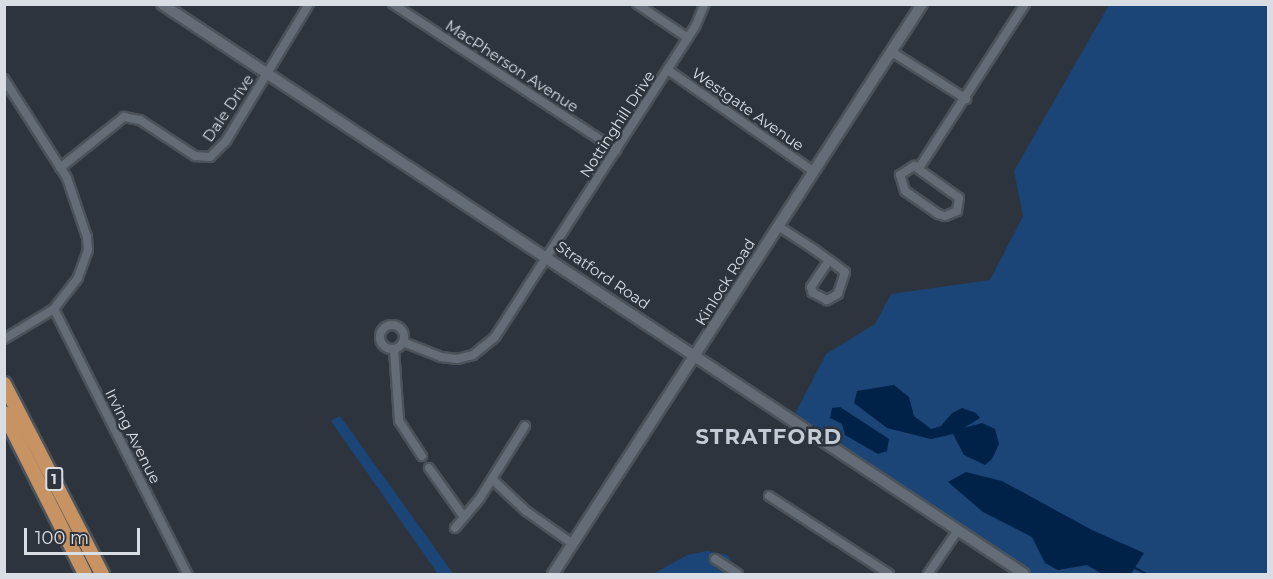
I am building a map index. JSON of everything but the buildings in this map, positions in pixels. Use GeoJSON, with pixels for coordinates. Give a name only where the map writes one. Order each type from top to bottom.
{"type":"FeatureCollection","features":[{"type":"Feature","properties":{"kind":"highway","name":"1"},"geometry":{"type":"LineString","coordinates":[[4,384],[102,574]]}},
{"type":"Feature","properties":{"kind":"highway","name":"1"},"geometry":{"type":"LineString","coordinates":[[4,413],[85,574]]}},
{"type":"Feature","properties":{"kind":"main road","name":"Stratford Road"},"geometry":{"type":"LineString","coordinates":[[162,4],[266,75],[547,256],[1024,574]]}},
{"type":"Feature","properties":{"kind":"main road","name":"Kinlock Road"},"geometry":{"type":"LineString","coordinates":[[553,574],[922,4]]}},
{"type":"Feature","properties":{"kind":"street"},"geometry":{"type":"LineString","coordinates":[[266,75],[309,4]]}},
{"type":"Feature","properties":{"kind":"street","name":"MacPherson Avenue"},"geometry":{"type":"LineString","coordinates":[[393,4],[616,150]]}},
{"type":"Feature","properties":{"kind":"street"},"geometry":{"type":"LineString","coordinates":[[637,4],[688,38]]}},
{"type":"Feature","properties":{"kind":"street","name":"Nottinghill Drive"},"geometry":{"type":"LineString","coordinates":[[404,342],[441,357],[472,355],[495,338],[668,70],[705,4]]}},
{"type":"Feature","properties":{"kind":"street"},"geometry":{"type":"LineString","coordinates":[[919,168],[959,198],[960,206],[953,215],[938,214],[900,184],[903,171],[919,168],[966,99],[1025,4]]}},
{"type":"Feature","properties":{"kind":"street"},"geometry":{"type":"LineString","coordinates":[[892,52],[966,99]]}},
{"type":"Feature","properties":{"kind":"street","name":"Westgate Avenue"},"geometry":{"type":"LineString","coordinates":[[668,70],[813,171]]}},
{"type":"Feature","properties":{"kind":"street","name":"Dale Drive"},"geometry":{"type":"LineString","coordinates":[[60,168],[124,117],[140,120],[195,156],[210,157],[226,141],[266,75]]}},
{"type":"Feature","properties":{"kind":"street"},"geometry":{"type":"LineString","coordinates":[[4,80],[60,168],[81,215],[88,250],[78,278],[54,309],[4,339]]}},
{"type":"Feature","properties":{"kind":"street"},"geometry":{"type":"LineString","coordinates":[[778,226],[829,260],[847,277],[838,294],[827,300],[813,293],[811,287],[829,260]]}},
{"type":"Feature","properties":{"kind":"street","name":"Irving Avenue"},"geometry":{"type":"LineString","coordinates":[[54,309],[187,574]]}},
{"type":"Feature","properties":{"kind":"street"},"geometry":{"type":"LineString","coordinates":[[385,328],[399,328],[404,342],[394,350],[381,342],[385,328]]}},
{"type":"Feature","properties":{"kind":"street"},"geometry":{"type":"LineString","coordinates":[[394,350],[399,421],[422,456]]}},
{"type":"Feature","properties":{"kind":"street"},"geometry":{"type":"LineString","coordinates":[[455,528],[492,479],[525,426]]}},
{"type":"Feature","properties":{"kind":"street"},"geometry":{"type":"LineString","coordinates":[[429,468],[464,517]]}},
{"type":"Feature","properties":{"kind":"street"},"geometry":{"type":"LineString","coordinates":[[492,479],[573,544]]}},
{"type":"Feature","properties":{"kind":"street"},"geometry":{"type":"LineString","coordinates":[[769,496],[889,574]]}},
{"type":"Feature","properties":{"kind":"street"},"geometry":{"type":"LineString","coordinates":[[928,574],[958,530]]}},
{"type":"Feature","properties":{"kind":"street"},"geometry":{"type":"LineString","coordinates":[[715,559],[738,574]]}},
{"type":"Feature","properties":{"kind":"shaded area"},"geometry":{"type":"Polygon","coordinates":[[[1109,5],[1268,5],[1268,574],[1032,574],[795,414],[826,354],[875,324],[891,294],[990,280],[1023,216],[1014,171],[1109,5]]]}},
{"type":"Feature","properties":{"kind":"shaded area"},"geometry":{"type":"Polygon","coordinates":[[[894,385],[909,397],[914,416],[931,429],[941,426],[952,413],[962,408],[976,413],[980,418],[964,428],[982,423],[995,429],[999,444],[992,459],[985,465],[964,455],[953,434],[931,439],[887,428],[854,403],[857,391],[894,385]]]}},
{"type":"Feature","properties":{"kind":"shaded area"},"geometry":{"type":"Polygon","coordinates":[[[840,407],[889,439],[887,451],[878,454],[845,435],[842,424],[830,418],[832,408],[840,407]]]}},
{"type":"Feature","properties":{"kind":"shaded area"},"geometry":{"type":"Polygon","coordinates":[[[340,416],[452,572],[457,574],[438,574],[331,421],[340,416]]]}},
{"type":"Feature","properties":{"kind":"shaded area"},"geometry":{"type":"Polygon","coordinates":[[[966,472],[1002,481],[1092,530],[1144,553],[1131,574],[1102,574],[1087,565],[1058,570],[1045,563],[1032,537],[983,512],[948,482],[966,472]]]}},
{"type":"Feature","properties":{"kind":"shaded area"},"geometry":{"type":"Polygon","coordinates":[[[707,551],[728,555],[739,574],[653,574],[687,555],[707,551]]]}},
{"type":"Feature","properties":{"kind":"waterway"},"geometry":{"type":"LineString","coordinates":[[1135,568],[1147,574]]}},
{"type":"Feature","properties":{"kind":"district","name":"STRATFORD"},"geometry":{"type":"Point","coordinates":[769,437]}}]}
